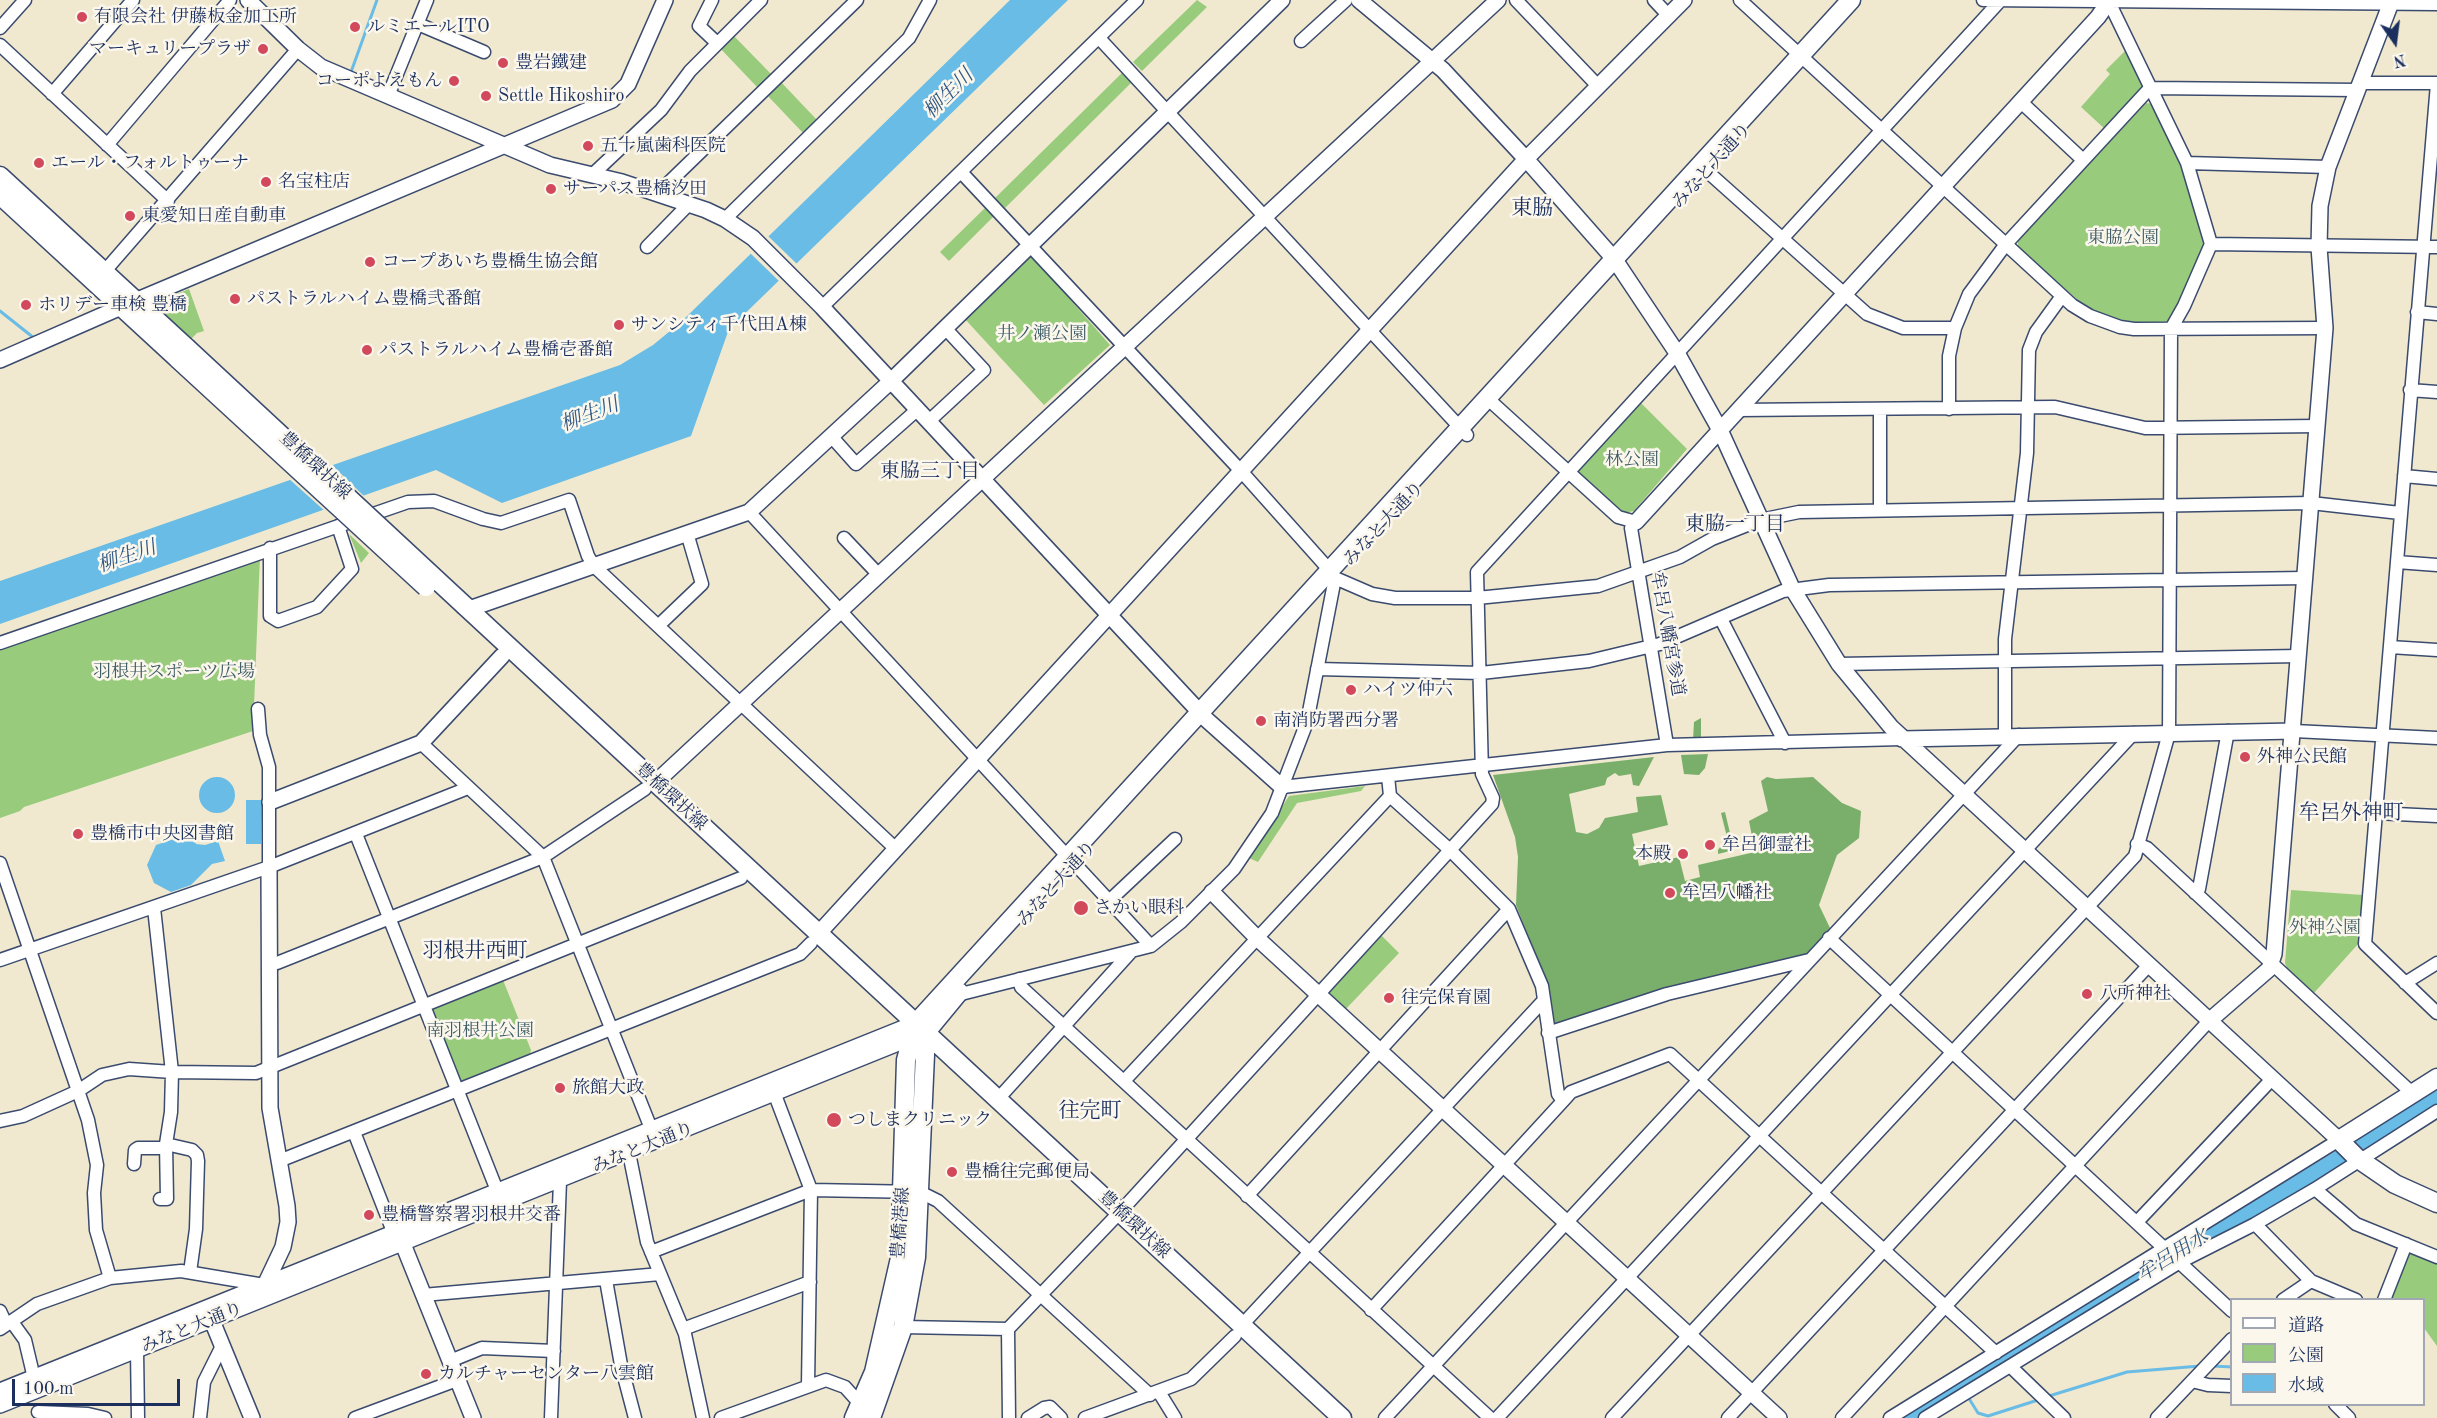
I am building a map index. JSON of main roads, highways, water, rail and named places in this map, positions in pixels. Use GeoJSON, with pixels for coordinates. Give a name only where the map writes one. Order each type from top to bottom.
{"type":"FeatureCollection","features":[{"type":"Feature","properties":{"kind":"main road","name":"みなと大通り"},"geometry":{"type":"LineString","coordinates":[[917,1034],[1332,573],[1618,265],[1802,59],[1851,0]]}},
{"type":"Feature","properties":{"kind":"main road","name":"みなと大通り"},"geometry":{"type":"LineString","coordinates":[[1802,59],[1864,0]]}},
{"type":"Feature","properties":{"kind":"main road","name":"豊橋環状線"},"geometry":{"type":"LineString","coordinates":[[0,176],[104,272],[128,304]]}},
{"type":"Feature","properties":{"kind":"main road","name":"豊橋環状線"},"geometry":{"type":"LineString","coordinates":[[0,195],[182,353],[464,610],[650,786],[1239,1330],[1342,1418]]}},
{"type":"Feature","properties":{"kind":"main road","name":"豊橋環状線"},"geometry":{"type":"LineString","coordinates":[[464,610],[502,656],[650,786],[741,878],[815,938]]}},
{"type":"Feature","properties":{"kind":"main road","name":"みなと大通り"},"geometry":{"type":"LineString","coordinates":[[917,1034],[957,994],[1071,861]]}},
{"type":"Feature","properties":{"kind":"main road","name":"豊橋環状線"},"geometry":{"type":"LineString","coordinates":[[917,1034],[998,1099],[1116,1217]]}},
{"type":"Feature","properties":{"kind":"main road","name":"豊橋港線"},"geometry":{"type":"LineString","coordinates":[[864,1414],[903,1327],[916,1257],[912,1192],[917,1034]]}},
{"type":"Feature","properties":{"kind":"main road"},"geometry":{"type":"LineString","coordinates":[[2437,1078],[2412,1093],[2351,1151],[2395,1184],[2437,1203]]}},
{"type":"Feature","properties":{"kind":"main road","name":"豊橋港線"},"geometry":{"type":"LineString","coordinates":[[864,1414],[900,1258],[912,1192]]}},
{"type":"Feature","properties":{"kind":"main road","name":"豊橋環状線"},"geometry":{"type":"LineString","coordinates":[[1239,1330],[1324,1418]]}},
{"type":"Feature","properties":{"kind":"water","name":"柳生川"},"geometry":{"type":"Polygon","coordinates":[[[1010,0],[1068,0],[729,329],[691,436],[502,503],[436,470],[0,624],[0,581],[620,365],[653,345],[681,322],[1010,0]]]}},
{"type":"Feature","properties":{"kind":"water"},"geometry":{"type":"Polygon","coordinates":[[[217,777],[230,782],[235,795],[230,808],[217,813],[204,808],[199,795],[204,782],[217,777]]]}},
{"type":"Feature","properties":{"kind":"water"},"geometry":{"type":"Polygon","coordinates":[[[246,800],[262,800],[261,844],[246,844],[246,800]]]}},
{"type":"Feature","properties":{"kind":"water"},"geometry":{"type":"Polygon","coordinates":[[[192,833],[196,844],[205,845],[218,841],[225,861],[212,864],[191,885],[171,892],[154,883],[147,865],[156,845],[192,833]]]}},
{"type":"Feature","properties":{"kind":"waterway"},"geometry":{"type":"LineString","coordinates":[[351,72],[377,0]]}},
{"type":"Feature","properties":{"kind":"waterway"},"geometry":{"type":"LineString","coordinates":[[0,311],[34,338]]}},
{"type":"Feature","properties":{"kind":"waterway","name":"牟呂用水"},"geometry":{"type":"LineString","coordinates":[[1911,1418],[2269,1196],[2286,1193],[2437,1101]]}},
{"type":"Feature","properties":{"kind":"waterway"},"geometry":{"type":"LineString","coordinates":[[2049,1396],[2127,1372],[2200,1366]]}},
{"type":"Feature","properties":{"kind":"waterway"},"geometry":{"type":"LineString","coordinates":[[2212,1366],[2230,1367]]}},
{"type":"Feature","properties":{"kind":"waterway"},"geometry":{"type":"LineString","coordinates":[[1968,1397],[1978,1413],[1988,1416],[2038,1400]]}},
{"type":"Feature","properties":{"kind":"place","name":"有限会社 伊藤板金加工所"},"geometry":{"type":"Point","coordinates":[82,17]}},
{"type":"Feature","properties":{"kind":"place","name":"ルミエールITO"},"geometry":{"type":"Point","coordinates":[355,27]}},
{"type":"Feature","properties":{"kind":"place","name":"マーキュリープラザ"},"geometry":{"type":"Point","coordinates":[263,49]}},
{"type":"Feature","properties":{"kind":"place","name":"豊岩鐵建"},"geometry":{"type":"Point","coordinates":[503,63]}},
{"type":"Feature","properties":{"kind":"place","name":"コーポよえもん"},"geometry":{"type":"Point","coordinates":[454,81]}},
{"type":"Feature","properties":{"kind":"place","name":"Settle Hikoshiro"},"geometry":{"type":"Point","coordinates":[486,96]}},
{"type":"Feature","properties":{"kind":"place","name":"五十嵐歯科医院"},"geometry":{"type":"Point","coordinates":[588,146]}},
{"type":"Feature","properties":{"kind":"place","name":"エール・フォルトゥーナ"},"geometry":{"type":"Point","coordinates":[39,163]}},
{"type":"Feature","properties":{"kind":"place","name":"名宝柱店"},"geometry":{"type":"Point","coordinates":[266,182]}},
{"type":"Feature","properties":{"kind":"place","name":"サーパス豊橋汐田"},"geometry":{"type":"Point","coordinates":[551,189]}},
{"type":"Feature","properties":{"kind":"place","name":"東愛知日産自動車"},"geometry":{"type":"Point","coordinates":[130,216]}},
{"type":"Feature","properties":{"kind":"place","name":"コープあいち豊橋生協会館"},"geometry":{"type":"Point","coordinates":[370,262]}},
{"type":"Feature","properties":{"kind":"place","name":"パストラルハイム豊橋弐番館"},"geometry":{"type":"Point","coordinates":[235,299]}},
{"type":"Feature","properties":{"kind":"place","name":"ホリデー車検 豊橋"},"geometry":{"type":"Point","coordinates":[26,305]}},
{"type":"Feature","properties":{"kind":"place","name":"サンシティ千代田A棟"},"geometry":{"type":"Point","coordinates":[619,325]}},
{"type":"Feature","properties":{"kind":"place","name":"パストラルハイム豊橋壱番館"},"geometry":{"type":"Point","coordinates":[367,350]}},
{"type":"Feature","properties":{"kind":"place","name":"ハイツ仲六"},"geometry":{"type":"Point","coordinates":[1351,690]}},
{"type":"Feature","properties":{"kind":"place","name":"南消防署西分署"},"geometry":{"type":"Point","coordinates":[1261,721]}},
{"type":"Feature","properties":{"kind":"place","name":"外神公民館"},"geometry":{"type":"Point","coordinates":[2245,757]}},
{"type":"Feature","properties":{"kind":"place","name":"豊橋市中央図書館"},"geometry":{"type":"Point","coordinates":[78,834]}},
{"type":"Feature","properties":{"kind":"place","name":"牟呂御霊社"},"geometry":{"type":"Point","coordinates":[1710,845]}},
{"type":"Feature","properties":{"kind":"place","name":"本殿"},"geometry":{"type":"Point","coordinates":[1683,854]}},
{"type":"Feature","properties":{"kind":"place","name":"牟呂八幡社"},"geometry":{"type":"Point","coordinates":[1670,893]}},
{"type":"Feature","properties":{"kind":"place","name":"さかい眼科"},"geometry":{"type":"Point","coordinates":[1081,908]}},
{"type":"Feature","properties":{"kind":"place","name":"八所神社"},"geometry":{"type":"Point","coordinates":[2087,994]}},
{"type":"Feature","properties":{"kind":"place","name":"往完保育園"},"geometry":{"type":"Point","coordinates":[1389,998]}},
{"type":"Feature","properties":{"kind":"place","name":"旅館大政"},"geometry":{"type":"Point","coordinates":[560,1088]}},
{"type":"Feature","properties":{"kind":"place","name":"つしまクリニック"},"geometry":{"type":"Point","coordinates":[834,1120]}},
{"type":"Feature","properties":{"kind":"place","name":"豊橋往完郵便局"},"geometry":{"type":"Point","coordinates":[952,1172]}},
{"type":"Feature","properties":{"kind":"place","name":"豊橋警察署羽根井交番"},"geometry":{"type":"Point","coordinates":[369,1215]}},
{"type":"Feature","properties":{"kind":"place","name":"カルチャーセンター八雲館"},"geometry":{"type":"Point","coordinates":[426,1374]}},
{"type":"Feature","properties":{"kind":"district","name":"東脇"},"geometry":{"type":"Point","coordinates":[1532,208]}},
{"type":"Feature","properties":{"kind":"district","name":"東脇三丁目"},"geometry":{"type":"Point","coordinates":[930,472]}},
{"type":"Feature","properties":{"kind":"district","name":"東脇一丁目"},"geometry":{"type":"Point","coordinates":[1735,525]}},
{"type":"Feature","properties":{"kind":"district","name":"牟呂外神町"},"geometry":{"type":"Point","coordinates":[2351,813]}},
{"type":"Feature","properties":{"kind":"district","name":"羽根井西町"},"geometry":{"type":"Point","coordinates":[475,951]}},
{"type":"Feature","properties":{"kind":"district","name":"往完町"},"geometry":{"type":"Point","coordinates":[1090,1111]}},
{"type":"Feature","properties":{"kind":"park label","name":"東脇公園"},"geometry":{"type":"Point","coordinates":[2123,238]}},
{"type":"Feature","properties":{"kind":"park label","name":"井ノ瀬公園"},"geometry":{"type":"Point","coordinates":[1042,334]}},
{"type":"Feature","properties":{"kind":"park label","name":"林公園"},"geometry":{"type":"Point","coordinates":[1632,460]}},
{"type":"Feature","properties":{"kind":"park label","name":"羽根井スポーツ広場"},"geometry":{"type":"Point","coordinates":[174,672]}},
{"type":"Feature","properties":{"kind":"park label","name":"外神公園"},"geometry":{"type":"Point","coordinates":[2325,928]}},
{"type":"Feature","properties":{"kind":"park label","name":"南羽根井公園"},"geometry":{"type":"Point","coordinates":[480,1031]}}]}
